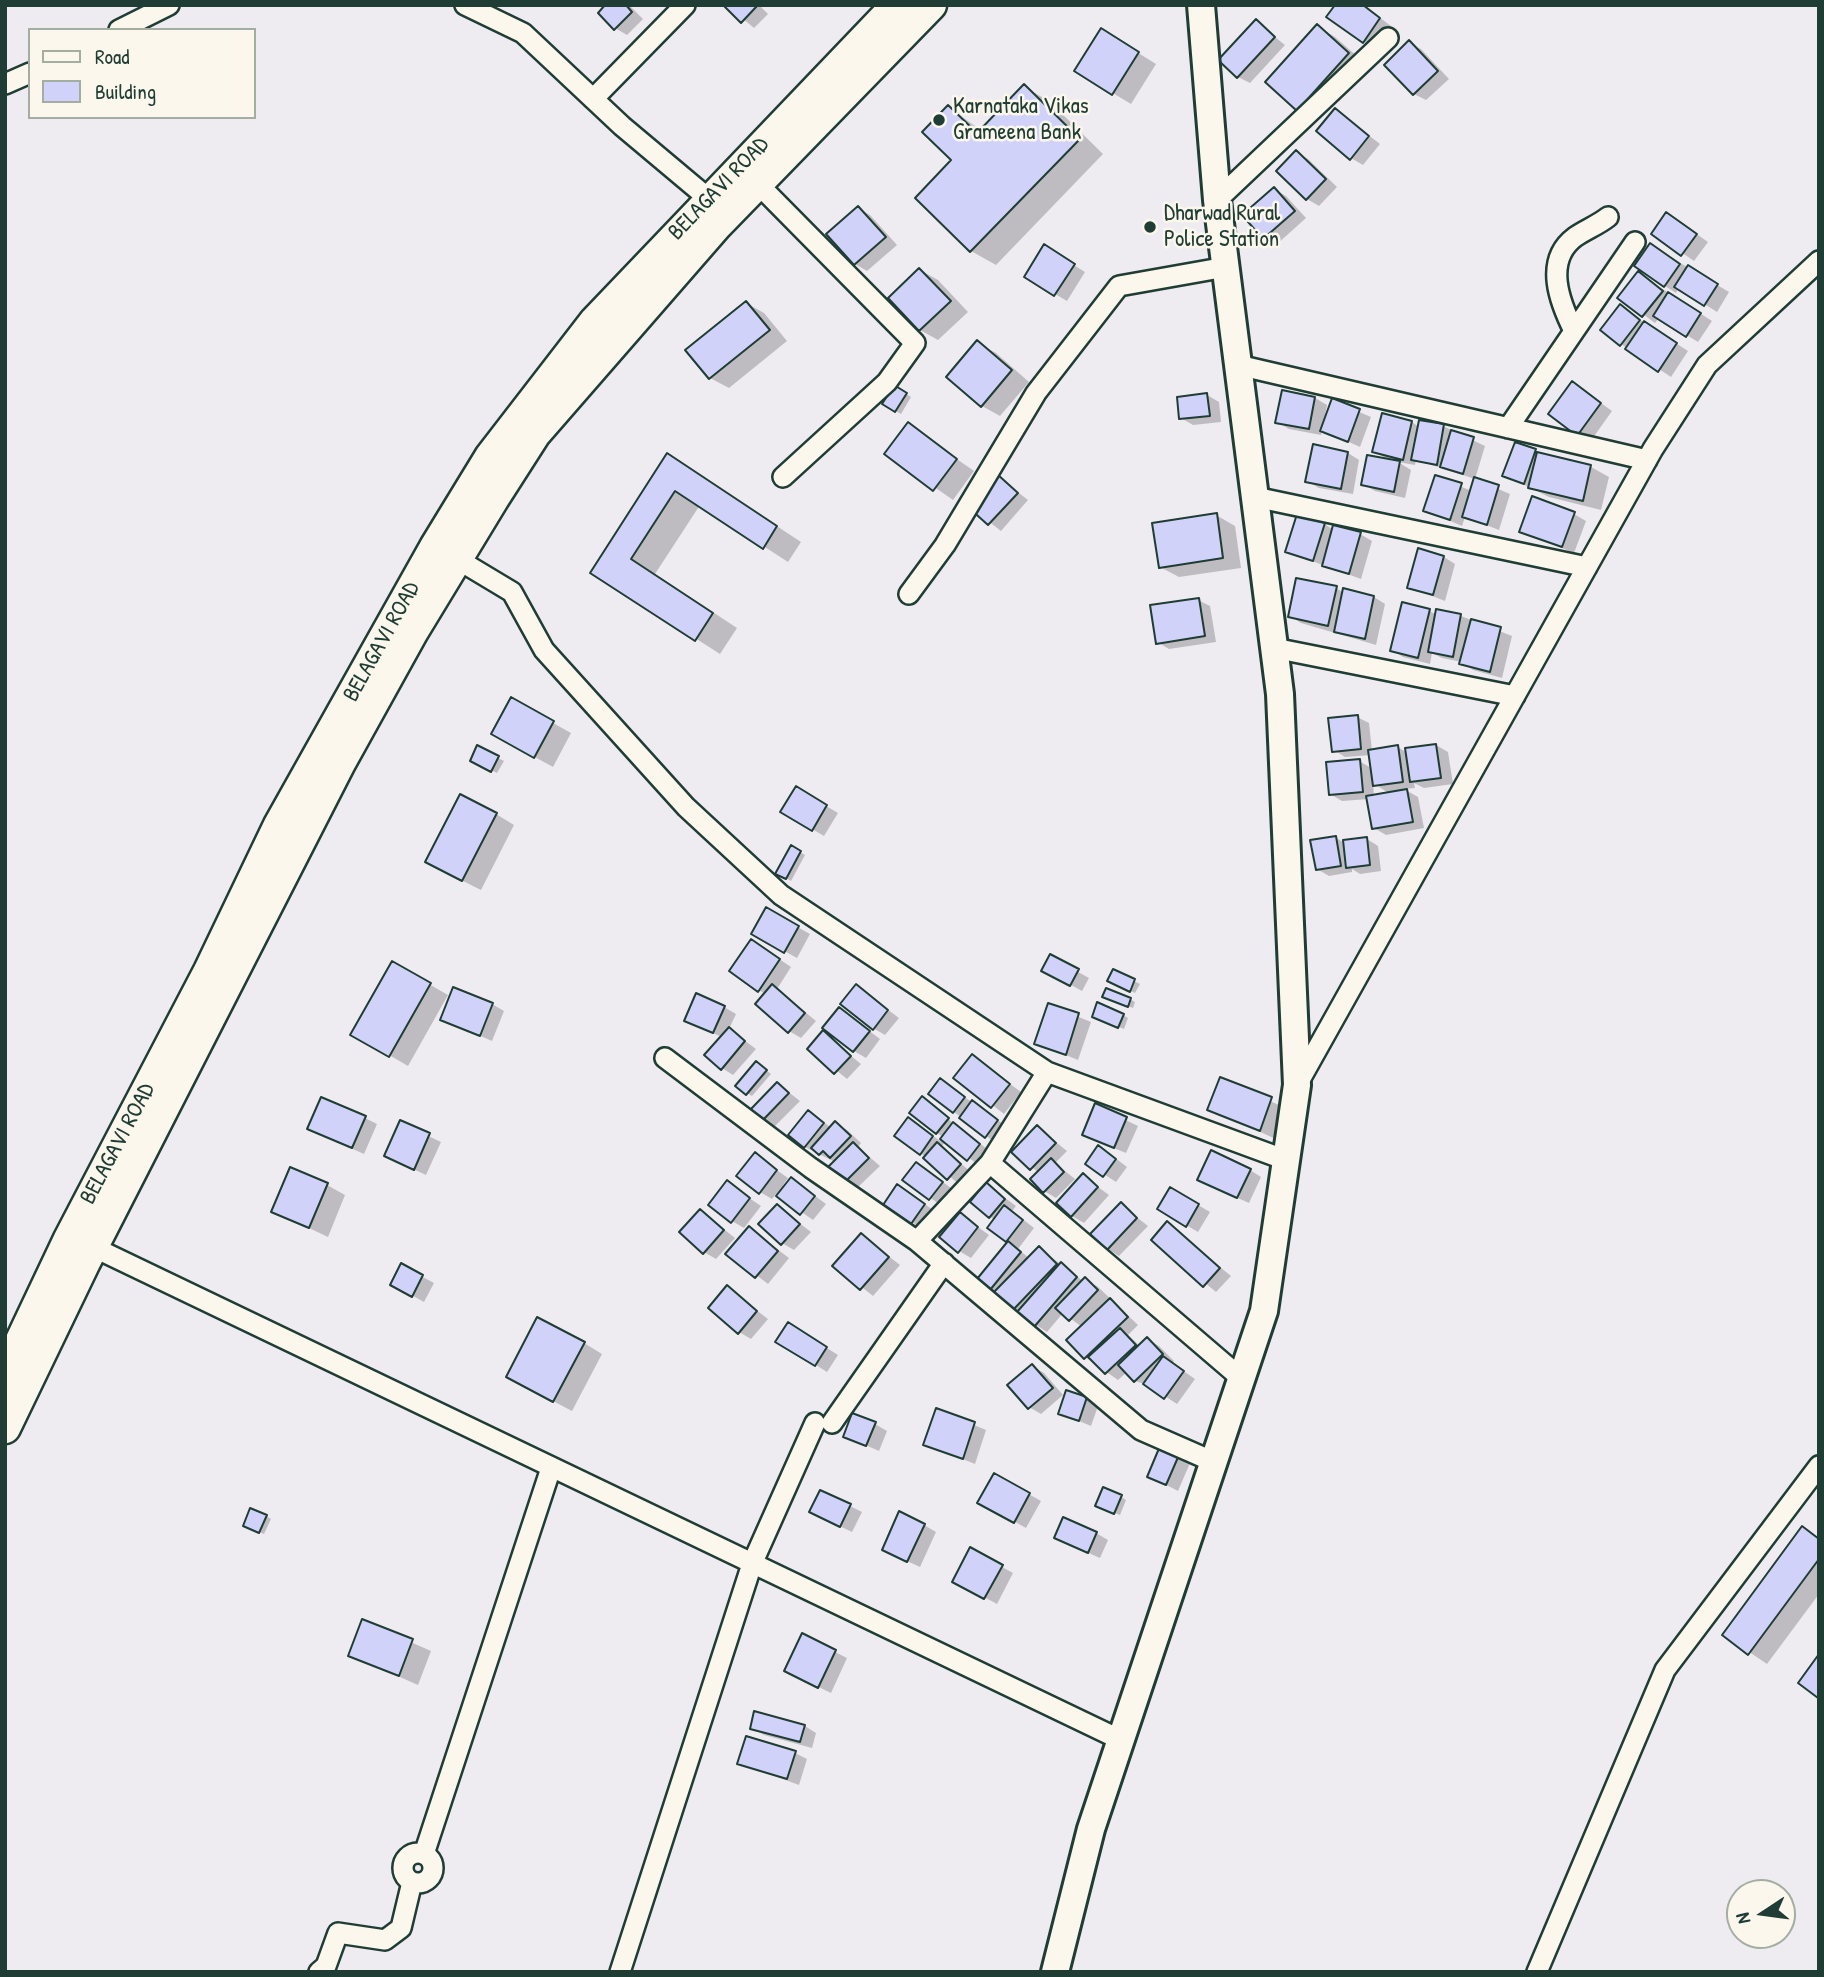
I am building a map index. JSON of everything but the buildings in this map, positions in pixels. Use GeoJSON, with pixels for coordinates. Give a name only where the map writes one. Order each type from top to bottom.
{"type":"FeatureCollection","features":[{"type":"Feature","properties":{"kind":"main road","name":"BELAGAVI ROAD"},"geometry":{"type":"LineString","coordinates":[[5,1374],[69,1239],[209,971],[279,825],[435,547],[490,457],[595,321],[897,5]]}},
{"type":"Feature","properties":{"kind":"main road"},"geometry":{"type":"LineString","coordinates":[[5,1428],[93,1247],[340,764],[412,633],[535,435],[757,183],[931,5]]}},
{"type":"Feature","properties":{"kind":"main road"},"geometry":{"type":"LineString","coordinates":[[1055,1972],[1091,1829],[1264,1311],[1297,1084],[1280,694],[1217,200],[1201,5]]}},
{"type":"Feature","properties":{"kind":"street"},"geometry":{"type":"LineString","coordinates":[[123,28],[169,5]]}},
{"type":"Feature","properties":{"kind":"street"},"geometry":{"type":"LineString","coordinates":[[465,5],[523,33],[593,99],[709,199]]}},
{"type":"Feature","properties":{"kind":"street"},"geometry":{"type":"LineString","coordinates":[[593,99],[685,5]]}},
{"type":"Feature","properties":{"kind":"street"},"geometry":{"type":"LineString","coordinates":[[1217,200],[1388,38]]}},
{"type":"Feature","properties":{"kind":"street"},"geometry":{"type":"LineString","coordinates":[[5,84],[28,74]]}},
{"type":"Feature","properties":{"kind":"street"},"geometry":{"type":"LineString","coordinates":[[757,183],[915,343],[887,382],[783,477]]}},
{"type":"Feature","properties":{"kind":"street"},"geometry":{"type":"LineString","coordinates":[[1574,331],[1560,303],[1556,274],[1564,250],[1575,237],[1608,217]]}},
{"type":"Feature","properties":{"kind":"street"},"geometry":{"type":"LineString","coordinates":[[1508,428],[1635,242]]}},
{"type":"Feature","properties":{"kind":"street"},"geometry":{"type":"LineString","coordinates":[[1297,1084],[1647,460],[1707,365],[1819,261]]}},
{"type":"Feature","properties":{"kind":"street"},"geometry":{"type":"LineString","coordinates":[[909,594],[945,545],[1036,393],[1119,286],[1226,267]]}},
{"type":"Feature","properties":{"kind":"street"},"geometry":{"type":"LineString","coordinates":[[1238,365],[1647,460]]}},
{"type":"Feature","properties":{"kind":"street"},"geometry":{"type":"LineString","coordinates":[[1255,497],[1587,567]]}},
{"type":"Feature","properties":{"kind":"street"},"geometry":{"type":"LineString","coordinates":[[457,559],[512,592],[544,650],[686,807],[781,895],[1047,1072],[1286,1160]]}},
{"type":"Feature","properties":{"kind":"street"},"geometry":{"type":"LineString","coordinates":[[1274,648],[1515,696]]}},
{"type":"Feature","properties":{"kind":"street"},"geometry":{"type":"LineString","coordinates":[[665,1058],[811,1168],[917,1241],[1141,1430],[1214,1462]]}},
{"type":"Feature","properties":{"kind":"street"},"geometry":{"type":"LineString","coordinates":[[917,1241],[990,1163],[1047,1072]]}},
{"type":"Feature","properties":{"kind":"street"},"geometry":{"type":"LineString","coordinates":[[990,1163],[1242,1379]]}},
{"type":"Feature","properties":{"kind":"street"},"geometry":{"type":"LineString","coordinates":[[93,1247],[1121,1740]]}},
{"type":"Feature","properties":{"kind":"street"},"geometry":{"type":"LineString","coordinates":[[620,1972],[752,1564],[823,1423],[944,1263]]}},
{"type":"Feature","properties":{"kind":"street"},"geometry":{"type":"LineString","coordinates":[[1537,1972],[1665,1670],[1819,1466]]}},
{"type":"Feature","properties":{"kind":"street"},"geometry":{"type":"LineString","coordinates":[[319,1972],[326,1966],[338,1933],[385,1940],[401,1928],[412,1882],[421,1883],[429,1878],[433,1870],[431,1861],[425,1854],[551,1468]]}},
{"type":"Feature","properties":{"kind":"place","name":"Karnataka Vikas Grameena Bank"},"geometry":{"type":"Point","coordinates":[939,120]}},
{"type":"Feature","properties":{"kind":"place","name":"Dharwad Rural Police Station"},"geometry":{"type":"Point","coordinates":[1150,227]}}]}
